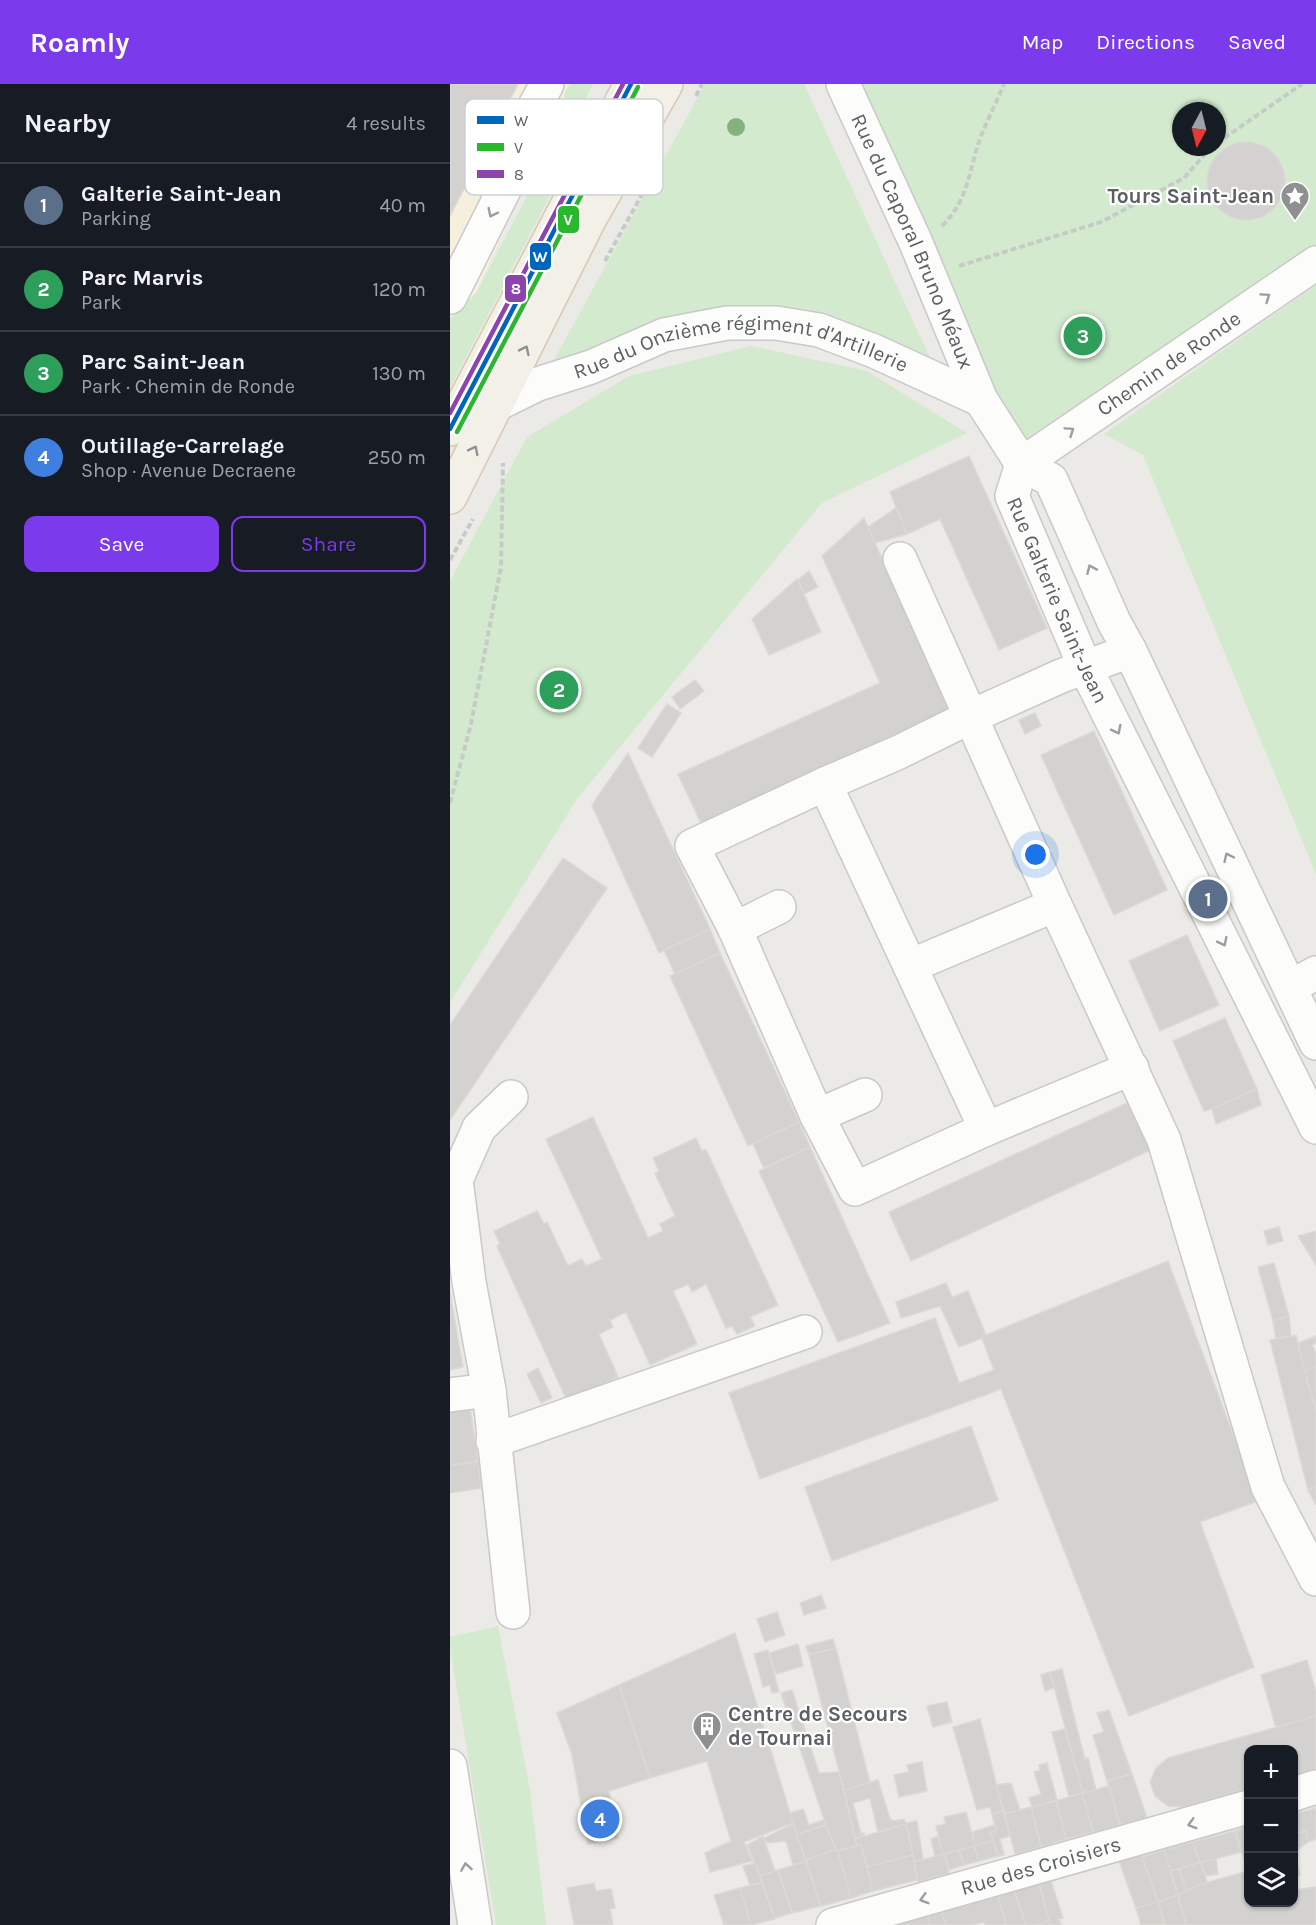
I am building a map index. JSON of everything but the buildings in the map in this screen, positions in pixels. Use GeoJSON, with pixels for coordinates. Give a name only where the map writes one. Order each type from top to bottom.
{"type":"FeatureCollection","features":[{"type":"Feature","properties":{"kind":"main road"},"geometry":{"type":"LineString","coordinates":[[623,99],[631,84]]}},
{"type":"Feature","properties":{"kind":"main road"},"geometry":{"type":"LineString","coordinates":[[657,99],[666,84]]}},
{"type":"Feature","properties":{"kind":"main road"},"geometry":{"type":"LineString","coordinates":[[450,429],[573,195]]}},
{"type":"Feature","properties":{"kind":"main road"},"geometry":{"type":"LineString","coordinates":[[450,497],[603,195]]}},
{"type":"Feature","properties":{"kind":"street"},"geometry":{"type":"LineString","coordinates":[[539,99],[547,84]]}},
{"type":"Feature","properties":{"kind":"street","name":"Rue du Caporal Bruno Méaux"},"geometry":{"type":"LineString","coordinates":[[843,84],[916,243],[981,400]]}},
{"type":"Feature","properties":{"kind":"street"},"geometry":{"type":"LineString","coordinates":[[450,297],[501,195]]}},
{"type":"Feature","properties":{"kind":"street","name":"Chemin de Ronde"},"geometry":{"type":"LineString","coordinates":[[1022,464],[1316,263]]}},
{"type":"Feature","properties":{"kind":"street","name":"Rue du Onzième régiment d'Artillerie"},"geometry":{"type":"LineString","coordinates":[[499,402],[538,384],[591,367],[664,335],[727,323],[766,323],[819,330],[874,351],[981,400]]}},
{"type":"Feature","properties":{"kind":"street"},"geometry":{"type":"LineString","coordinates":[[981,400],[1022,464]]}},
{"type":"Feature","properties":{"kind":"street","name":"Rue Galterie Saint-Jean"},"geometry":{"type":"LineString","coordinates":[[1316,1043],[1303,980],[1114,622],[1052,480],[1022,464],[1012,496],[1085,667],[1316,1127]]}},
{"type":"Feature","properties":{"kind":"street"},"geometry":{"type":"LineString","coordinates":[[900,559],[1055,905],[1164,1140],[1268,1487],[1316,1579]]}},
{"type":"Feature","properties":{"kind":"street"},"geometry":{"type":"LineString","coordinates":[[1130,651],[1061,676],[692,846],[735,929],[818,1116],[855,1190],[986,1129],[1132,1068]]}},
{"type":"Feature","properties":{"kind":"street"},"geometry":{"type":"LineString","coordinates":[[825,784],[986,1129]]}},
{"type":"Feature","properties":{"kind":"street"},"geometry":{"type":"LineString","coordinates":[[910,966],[1055,905]]}},
{"type":"Feature","properties":{"kind":"street"},"geometry":{"type":"LineString","coordinates":[[735,929],[779,907]]}},
{"type":"Feature","properties":{"kind":"street"},"geometry":{"type":"LineString","coordinates":[[818,1116],[866,1095]]}},
{"type":"Feature","properties":{"kind":"street"},"geometry":{"type":"LineString","coordinates":[[511,1097],[479,1128],[456,1180],[469,1282],[489,1390],[513,1612]]}},
{"type":"Feature","properties":{"kind":"street"},"geometry":{"type":"LineString","coordinates":[[493,1441],[805,1332]]}},
{"type":"Feature","properties":{"kind":"street"},"geometry":{"type":"LineString","coordinates":[[450,1395],[489,1390]]}},
{"type":"Feature","properties":{"kind":"street"},"geometry":{"type":"LineString","coordinates":[[450,1766],[475,1925]]}},
{"type":"Feature","properties":{"kind":"street"},"geometry":{"type":"LineString","coordinates":[[1298,1792],[1316,1787]]}},
{"type":"Feature","properties":{"kind":"street","name":"Rue des Croisiers"},"geometry":{"type":"LineString","coordinates":[[833,1925],[1244,1808]]}},
{"type":"Feature","properties":{"kind":"path"},"geometry":{"type":"LineString","coordinates":[[941,226],[962,200],[981,136],[1004,84]]}},
{"type":"Feature","properties":{"kind":"path"},"geometry":{"type":"LineString","coordinates":[[1226,137],[1302,84]]}},
{"type":"Feature","properties":{"kind":"path"},"geometry":{"type":"LineString","coordinates":[[958,266],[1101,222],[1184,178],[1203,156]]}},
{"type":"Feature","properties":{"kind":"path"},"geometry":{"type":"LineString","coordinates":[[450,802],[471,724],[501,567],[503,463]]}},
{"type":"Feature","properties":{"kind":"shaded area"},"geometry":{"type":"Polygon","coordinates":[[[450,84],[583,84],[574,99],[465,99],[465,195],[520,195],[476,293],[450,342],[450,84]]]}},
{"type":"Feature","properties":{"kind":"green space"},"geometry":{"type":"Polygon","coordinates":[[[570,84],[593,84],[586,99],[564,99],[570,84]]]}},
{"type":"Feature","properties":{"kind":"green space"},"geometry":{"type":"Polygon","coordinates":[[[705,84],[804,84],[931,360],[810,317],[548,371],[644,195],[663,195],[663,161],[705,84]]]}},
{"type":"Feature","properties":{"kind":"green space"},"geometry":{"type":"Polygon","coordinates":[[[856,84],[1316,84],[1316,251],[1079,421],[1015,442],[856,84]]]}},
{"type":"Feature","properties":{"kind":"green space"},"geometry":{"type":"Polygon","coordinates":[[[528,195],[550,195],[450,388],[450,318],[476,293],[528,195]]]}},
{"type":"Feature","properties":{"kind":"green space"},"geometry":{"type":"Polygon","coordinates":[[[1316,285],[1316,874],[1143,455],[1104,434],[1316,285]]]}},
{"type":"Feature","properties":{"kind":"green space"},"geometry":{"type":"Polygon","coordinates":[[[751,346],[867,371],[967,433],[822,503],[577,799],[450,1003],[450,581],[527,437],[629,376],[751,346]]]}},
{"type":"Feature","properties":{"kind":"green space"},"geometry":{"type":"Polygon","coordinates":[[[498,1626],[530,1790],[546,1925],[496,1925],[450,1648],[450,1637],[498,1626]]]}},
{"type":"Feature","properties":{"kind":"transit line","name":"8"},"geometry":{"type":"LineString","coordinates":[[615,99],[623,84]]}},
{"type":"Feature","properties":{"kind":"transit line","name":"W"},"geometry":{"type":"LineString","coordinates":[[623,99],[631,84]]}},
{"type":"Feature","properties":{"kind":"transit line","name":"V"},"geometry":{"type":"LineString","coordinates":[[632,99],[638,87]]}},
{"type":"Feature","properties":{"kind":"transit line","name":"8"},"geometry":{"type":"LineString","coordinates":[[450,413],[565,195]]}},
{"type":"Feature","properties":{"kind":"transit line","name":"W"},"geometry":{"type":"LineString","coordinates":[[450,429],[573,195]]}},
{"type":"Feature","properties":{"kind":"transit line","name":"V"},"geometry":{"type":"LineString","coordinates":[[457,432],[581,195]]}},
{"type":"Feature","properties":{"kind":"place","name":"Tours Saint-Jean"},"geometry":{"type":"Point","coordinates":[1295,222]}},
{"type":"Feature","properties":{"kind":"place","name":"Parc Saint-Jean"},"geometry":{"type":"Point","coordinates":[1083,336]}},
{"type":"Feature","properties":{"kind":"place","name":"Parc Marvis"},"geometry":{"type":"Point","coordinates":[559,690]}},
{"type":"Feature","properties":{"kind":"place","name":"Galterie Saint-Jean"},"geometry":{"type":"Point","coordinates":[1208,899]}},
{"type":"Feature","properties":{"kind":"place","name":"Centre de Secours de Tournai"},"geometry":{"type":"Point","coordinates":[707,1752]}},
{"type":"Feature","properties":{"kind":"place","name":"Outillage-Carrelage"},"geometry":{"type":"Point","coordinates":[600,1819]}}]}
